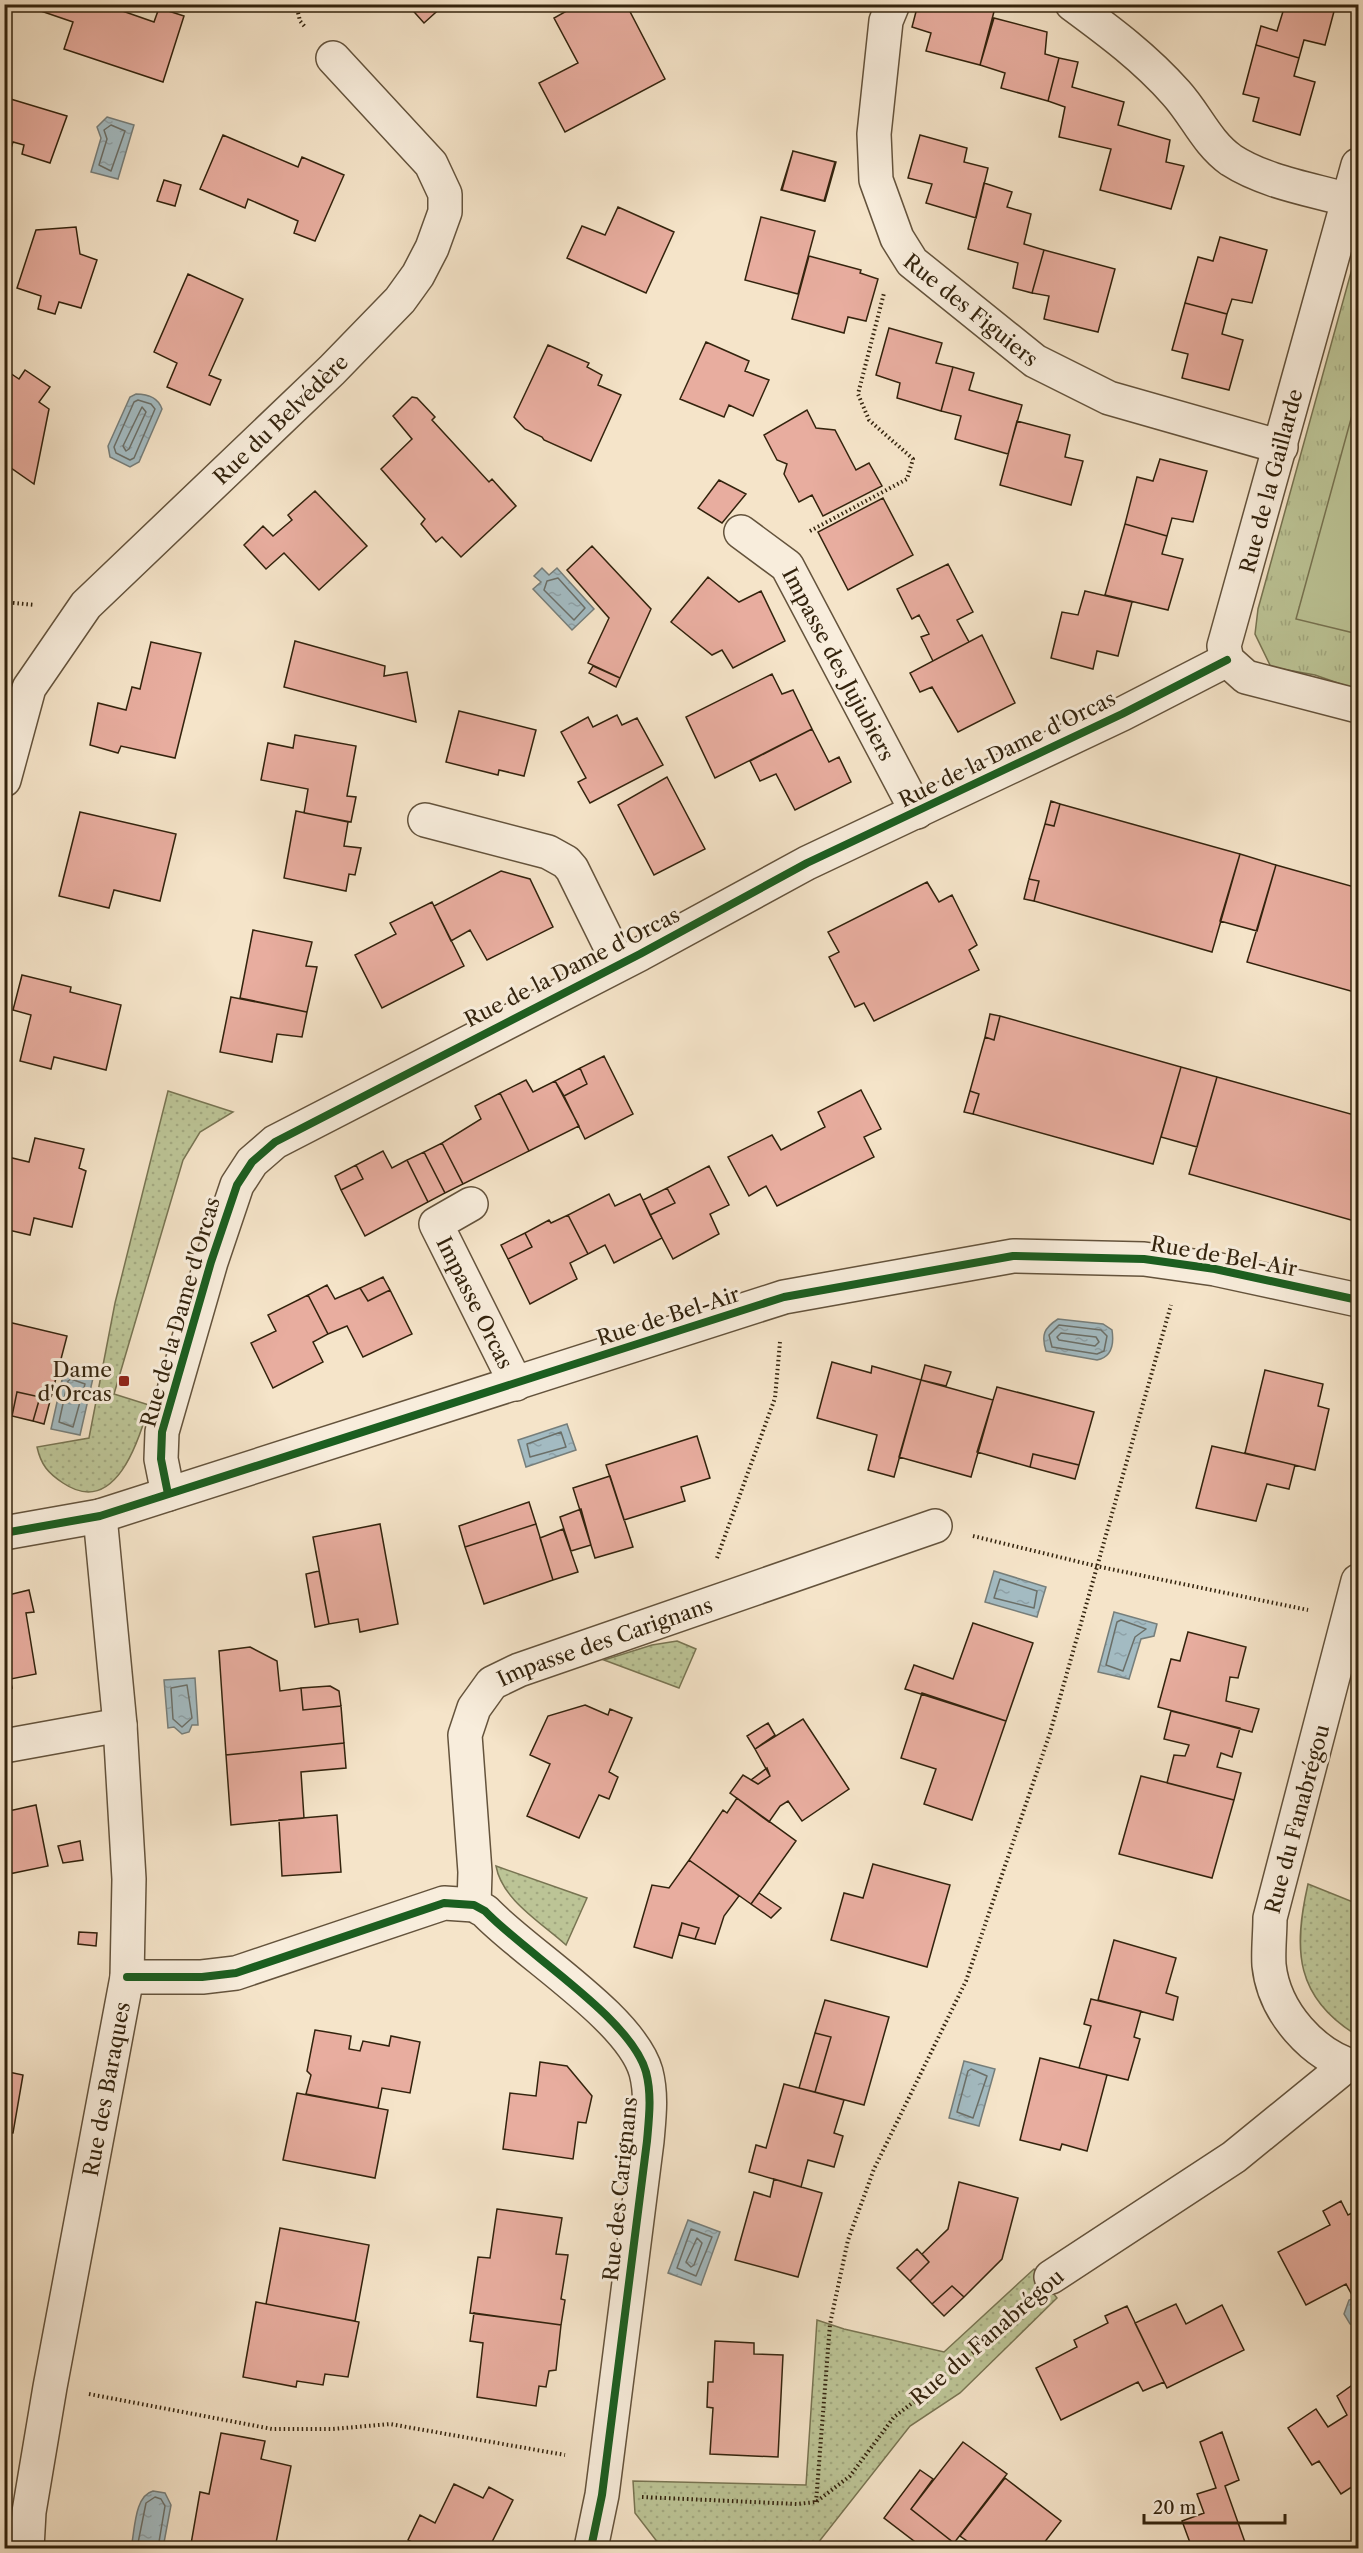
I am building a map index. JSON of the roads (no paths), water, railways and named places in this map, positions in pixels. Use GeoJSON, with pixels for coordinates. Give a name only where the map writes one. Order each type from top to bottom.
{"type":"FeatureCollection","features":[{"type":"Feature","properties":{"kind":"street","name":"Rue des Figuiers"},"geometry":{"type":"LineString","coordinates":[[893,4],[886,21],[874,134],[876,180],[886,214],[912,262],[935,283],[1035,360],[1109,398],[1281,447]]}},
{"type":"Feature","properties":{"kind":"street"},"geometry":{"type":"LineString","coordinates":[[1072,4],[1126,43],[1153,67],[1180,97],[1209,140],[1231,159],[1256,173],[1348,200]]}},
{"type":"Feature","properties":{"kind":"street","name":"Rue du Belvédère"},"geometry":{"type":"LineString","coordinates":[[4,780],[28,688],[86,605],[332,370],[400,300],[418,275],[432,248],[445,212],[445,194],[440,179],[431,165],[333,58]]}},
{"type":"Feature","properties":{"kind":"street","name":"Rue de la Gaillarde"},"geometry":{"type":"LineString","coordinates":[[1227,660],[1224,646],[1359,165]]}},
{"type":"Feature","properties":{"kind":"street","name":"Impasse des Jujubiers"},"geometry":{"type":"LineString","coordinates":[[741,531],[787,566],[917,812]]}},
{"type":"Feature","properties":{"kind":"street"},"geometry":{"type":"LineString","coordinates":[[1227,660],[1246,677],[1359,706]]}},
{"type":"Feature","properties":{"kind":"street","name":"Rue de la Dame d'Orcas"},"geometry":{"type":"LineString","coordinates":[[168,1494],[161,1459],[162,1432],[227,1210],[237,1185],[252,1162],[275,1142],[298,1127],[619,964],[807,863],[1122,714],[1227,660]]}},
{"type":"Feature","properties":{"kind":"street"},"geometry":{"type":"LineString","coordinates":[[425,820],[548,852],[566,862],[619,964]]}},
{"type":"Feature","properties":{"kind":"street","name":"Impasse Orcas"},"geometry":{"type":"LineString","coordinates":[[471,1204],[436,1224],[516,1384]]}},
{"type":"Feature","properties":{"kind":"street","name":"Rue de Bel-Air"},"geometry":{"type":"LineString","coordinates":[[4,1533],[100,1516],[784,1297],[1013,1256],[1144,1258],[1359,1300]]}},
{"type":"Feature","properties":{"kind":"street","name":"Rue des Baraques"},"geometry":{"type":"LineString","coordinates":[[27,2548],[17,2511],[50,2387],[127,1977],[129,1879],[120,1725],[100,1516]]}},
{"type":"Feature","properties":{"kind":"street","name":"Impasse des Carignans"},"geometry":{"type":"LineString","coordinates":[[474,1905],[475,1872],[465,1735],[474,1708],[492,1683],[519,1670],[935,1526]]}},
{"type":"Feature","properties":{"kind":"street","name":"Rue du Fanabrégou"},"geometry":{"type":"LineString","coordinates":[[1051,2277],[1234,2157],[1353,2066],[1304,2037],[1279,2001],[1269,1966],[1270,1918],[1359,1581]]}},
{"type":"Feature","properties":{"kind":"street"},"geometry":{"type":"LineString","coordinates":[[4,1746],[120,1725]]}},
{"type":"Feature","properties":{"kind":"street"},"geometry":{"type":"LineString","coordinates":[[127,1977],[202,1977],[236,1973],[444,1903],[474,1905]]}},
{"type":"Feature","properties":{"kind":"street","name":"Rue des Carignans"},"geometry":{"type":"LineString","coordinates":[[474,1905],[485,1911],[613,2021],[633,2045],[646,2072],[650,2102],[647,2141],[604,2480],[591,2548]]}},
{"type":"Feature","properties":{"kind":"water"},"geometry":{"type":"Polygon","coordinates":[[[107,117],[134,125],[118,179],[91,172],[101,138],[97,127],[107,117]]]}},
{"type":"Feature","properties":{"kind":"water"},"geometry":{"type":"Polygon","coordinates":[[[136,394],[152,397],[162,409],[139,462],[130,467],[110,457],[108,446],[130,397],[136,394]]]}},
{"type":"Feature","properties":{"kind":"water"},"geometry":{"type":"Polygon","coordinates":[[[542,568],[549,575],[557,568],[594,609],[572,630],[533,589],[541,582],[534,576],[542,568]]]}},
{"type":"Feature","properties":{"kind":"water"},"geometry":{"type":"Polygon","coordinates":[[[1058,1319],[1103,1324],[1112,1330],[1113,1340],[1109,1353],[1097,1360],[1046,1351],[1045,1332],[1058,1319]]]}},
{"type":"Feature","properties":{"kind":"water"},"geometry":{"type":"Polygon","coordinates":[[[64,1371],[93,1378],[80,1435],[51,1429],[64,1371]]]}},
{"type":"Feature","properties":{"kind":"water"},"geometry":{"type":"Polygon","coordinates":[[[567,1424],[576,1450],[526,1467],[518,1440],[567,1424]]]}},
{"type":"Feature","properties":{"kind":"water"},"geometry":{"type":"Polygon","coordinates":[[[994,1571],[1046,1587],[1037,1617],[985,1602],[994,1571]]]}},
{"type":"Feature","properties":{"kind":"water"},"geometry":{"type":"Polygon","coordinates":[[[1114,1612],[1157,1624],[1154,1636],[1141,1639],[1129,1679],[1098,1672],[1114,1612]]]}},
{"type":"Feature","properties":{"kind":"water"},"geometry":{"type":"Polygon","coordinates":[[[195,1678],[198,1725],[192,1725],[189,1732],[182,1734],[174,1727],[168,1728],[164,1680],[195,1678]]]}},
{"type":"Feature","properties":{"kind":"water"},"geometry":{"type":"Polygon","coordinates":[[[964,2061],[995,2069],[979,2126],[949,2118],[964,2061]]]}},
{"type":"Feature","properties":{"kind":"water"},"geometry":{"type":"Polygon","coordinates":[[[688,2220],[720,2232],[701,2285],[668,2273],[688,2220]]]}},
{"type":"Feature","properties":{"kind":"water"},"geometry":{"type":"Polygon","coordinates":[[[1358,2297],[1358,2327],[1350,2324],[1344,2314],[1349,2300],[1358,2297]]]}},
{"type":"Feature","properties":{"kind":"water"},"geometry":{"type":"Polygon","coordinates":[[[153,2491],[165,2493],[171,2505],[163,2548],[131,2548],[139,2507],[147,2494],[153,2491]]]}},
{"type":"Feature","properties":{"kind":"place","name":"Dame d'Orcas"},"geometry":{"type":"Point","coordinates":[124,1381]}}]}
